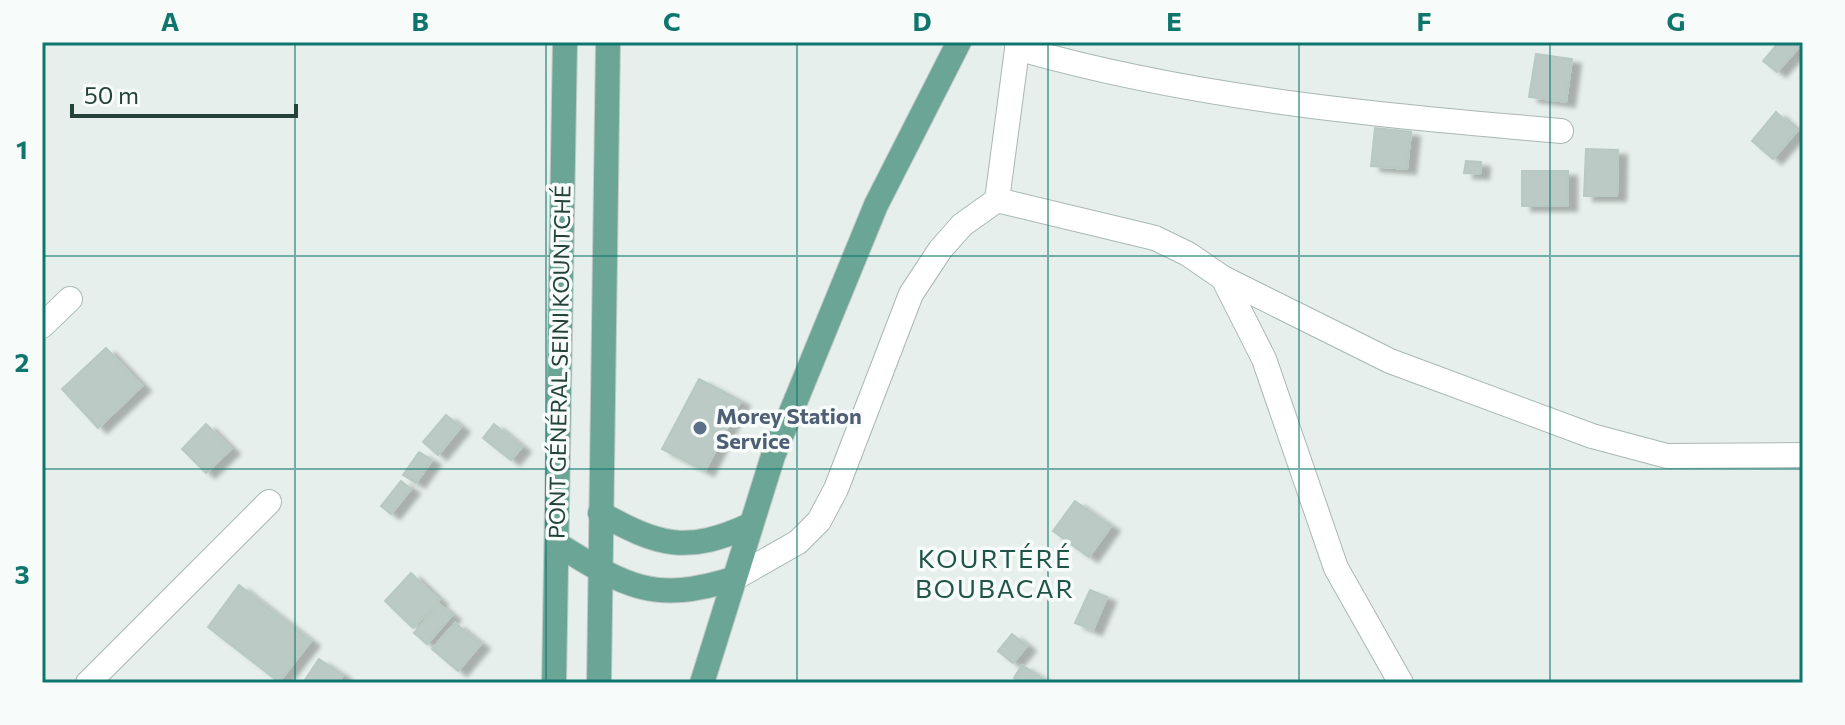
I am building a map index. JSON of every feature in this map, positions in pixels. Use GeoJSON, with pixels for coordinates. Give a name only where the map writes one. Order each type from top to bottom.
{"type":"FeatureCollection","features":[{"type":"Feature","properties":{"kind":"main road","name":"PONT GÉNÉRAL SEINI KOUNTCHÉ"},"geometry":{"type":"LineString","coordinates":[[554,683],[565,42]]}},
{"type":"Feature","properties":{"kind":"main road","name":"PONT GÉNÉRAL SEINI KOUNTCHÉ"},"geometry":{"type":"LineString","coordinates":[[599,683],[608,42]]}},
{"type":"Feature","properties":{"kind":"main road"},"geometry":{"type":"LineString","coordinates":[[702,683],[773,456],[876,205],[959,42]]}},
{"type":"Feature","properties":{"kind":"main road"},"geometry":{"type":"LineString","coordinates":[[600,513],[653,538],[686,546],[722,538],[750,525]]}},
{"type":"Feature","properties":{"kind":"main road"},"geometry":{"type":"LineString","coordinates":[[557,544],[600,571],[637,587],[665,593],[697,590],[733,579]]}},
{"type":"Feature","properties":{"kind":"street"},"geometry":{"type":"LineString","coordinates":[[733,579],[798,542],[819,521],[836,489],[911,294],[940,250],[962,225],[997,200],[1018,45],[1117,75],[1343,112],[1561,131]]}},
{"type":"Feature","properties":{"kind":"street"},"geometry":{"type":"LineString","coordinates":[[997,200],[1155,238],[1188,254],[1223,278],[1390,361],[1592,436],[1667,456],[1803,455]]}},
{"type":"Feature","properties":{"kind":"street"},"geometry":{"type":"LineString","coordinates":[[1223,278],[1264,359],[1336,568],[1401,683]]}},
{"type":"Feature","properties":{"kind":"street"},"geometry":{"type":"LineString","coordinates":[[42,326],[70,299]]}},
{"type":"Feature","properties":{"kind":"street"},"geometry":{"type":"LineString","coordinates":[[88,683],[269,502]]}},
{"type":"Feature","properties":{"kind":"building"},"geometry":{"type":"Polygon","coordinates":[[[1779,42],[1793,42],[1799,47],[1777,72],[1763,61],[1779,42]]]}},
{"type":"Feature","properties":{"kind":"building"},"geometry":{"type":"Polygon","coordinates":[[[1536,54],[1572,59],[1566,102],[1529,97],[1536,54]]]}},
{"type":"Feature","properties":{"kind":"building"},"geometry":{"type":"Polygon","coordinates":[[[1776,112],[1797,131],[1773,159],[1752,141],[1776,112]]]}},
{"type":"Feature","properties":{"kind":"building"},"geometry":{"type":"Polygon","coordinates":[[[1375,128],[1411,132],[1407,169],[1371,166],[1375,128]]]}},
{"type":"Feature","properties":{"kind":"building"},"geometry":{"type":"Polygon","coordinates":[[[1586,149],[1618,150],[1617,196],[1584,196],[1586,149]]]}},
{"type":"Feature","properties":{"kind":"building"},"geometry":{"type":"Polygon","coordinates":[[[1466,161],[1481,162],[1480,174],[1464,173],[1466,161]]]}},
{"type":"Feature","properties":{"kind":"building"},"geometry":{"type":"Polygon","coordinates":[[[1522,171],[1568,171],[1568,206],[1522,206],[1522,171]]]}},
{"type":"Feature","properties":{"kind":"building"},"geometry":{"type":"Polygon","coordinates":[[[106,348],[142,386],[98,428],[62,389],[106,348]]]}},
{"type":"Feature","properties":{"kind":"building"},"geometry":{"type":"Polygon","coordinates":[[[699,379],[741,401],[705,471],[662,449],[699,379]]]}},
{"type":"Feature","properties":{"kind":"building"},"geometry":{"type":"Polygon","coordinates":[[[446,415],[461,427],[438,455],[423,442],[446,415]]]}},
{"type":"Feature","properties":{"kind":"building"},"geometry":{"type":"Polygon","coordinates":[[[206,424],[231,449],[206,473],[182,449],[206,424]]]}},
{"type":"Feature","properties":{"kind":"building"},"geometry":{"type":"Polygon","coordinates":[[[494,424],[522,447],[511,460],[483,438],[494,424]]]}},
{"type":"Feature","properties":{"kind":"building"},"geometry":{"type":"Polygon","coordinates":[[[419,452],[432,460],[416,483],[403,475],[419,452]]]}},
{"type":"Feature","properties":{"kind":"building"},"geometry":{"type":"Polygon","coordinates":[[[401,481],[411,489],[391,514],[381,506],[401,481]]]}},
{"type":"Feature","properties":{"kind":"building"},"geometry":{"type":"Polygon","coordinates":[[[1075,501],[1111,526],[1089,557],[1053,531],[1075,501]]]}},
{"type":"Feature","properties":{"kind":"building"},"geometry":{"type":"Polygon","coordinates":[[[411,573],[439,600],[413,628],[385,601],[411,573]]]}},
{"type":"Feature","properties":{"kind":"building"},"geometry":{"type":"Polygon","coordinates":[[[239,585],[311,641],[279,682],[208,627],[239,585]]]}},
{"type":"Feature","properties":{"kind":"building"},"geometry":{"type":"Polygon","coordinates":[[[1090,590],[1107,597],[1093,630],[1075,623],[1090,590]]]}},
{"type":"Feature","properties":{"kind":"building"},"geometry":{"type":"Polygon","coordinates":[[[439,604],[452,615],[427,644],[414,633],[439,604]]]}},
{"type":"Feature","properties":{"kind":"building"},"geometry":{"type":"Polygon","coordinates":[[[455,623],[481,644],[458,671],[432,649],[455,623]]]}},
{"type":"Feature","properties":{"kind":"building"},"geometry":{"type":"Polygon","coordinates":[[[1012,634],[1027,646],[1013,663],[998,651],[1012,634]]]}},
{"type":"Feature","properties":{"kind":"building"},"geometry":{"type":"Polygon","coordinates":[[[319,659],[343,675],[338,683],[303,683],[319,659]]]}},
{"type":"Feature","properties":{"kind":"building"},"geometry":{"type":"Polygon","coordinates":[[[1022,665],[1048,683],[1022,683],[1014,678],[1022,665]]]}},
{"type":"Feature","properties":{"kind":"place","name":"Morey Station Service"},"geometry":{"type":"Point","coordinates":[700,428]}},
{"type":"Feature","properties":{"kind":"district","name":"KOURTÉRÉ BOUBACAR"},"geometry":{"type":"Point","coordinates":[995,572]}}]}
